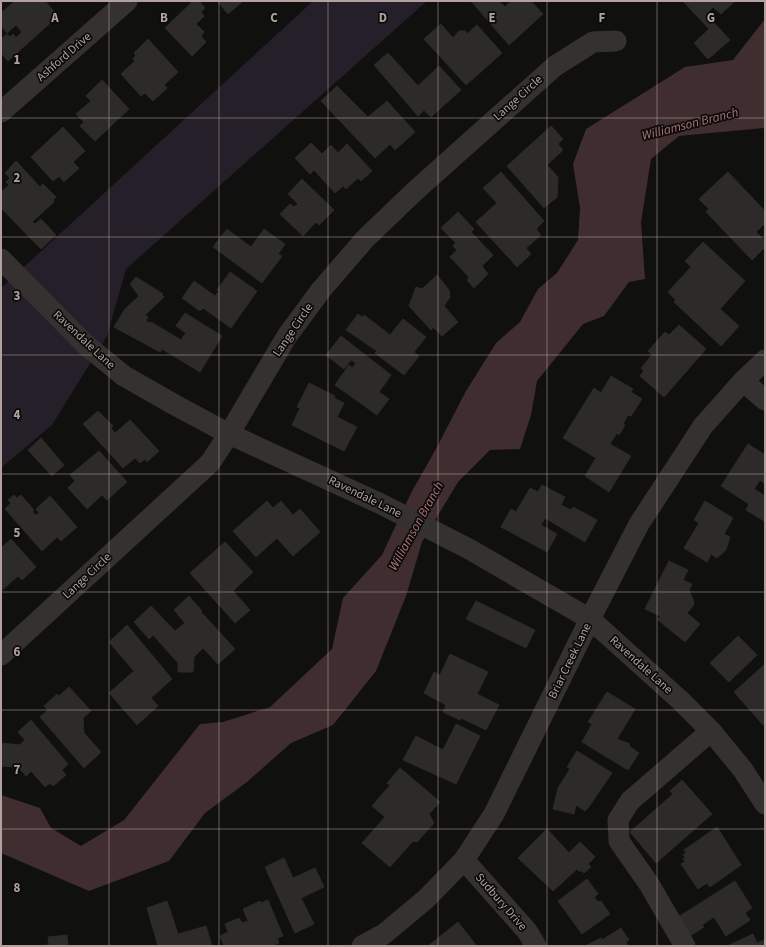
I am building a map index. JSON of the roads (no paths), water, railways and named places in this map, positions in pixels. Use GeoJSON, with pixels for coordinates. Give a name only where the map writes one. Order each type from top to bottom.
{"type":"FeatureCollection","features":[{"type":"Feature","properties":{"kind":"street","name":"Ashford Drive"},"geometry":{"type":"LineString","coordinates":[[2,109],[117,4]]}},
{"type":"Feature","properties":{"kind":"street","name":"Lange Circle"},"geometry":{"type":"LineString","coordinates":[[1,655],[210,463],[229,434],[287,336],[321,290],[365,239],[415,191],[555,66],[593,42],[616,41]]}},
{"type":"Feature","properties":{"kind":"street","name":"Ravendale Lane"},"geometry":{"type":"LineString","coordinates":[[5,272],[86,345],[124,376],[229,434],[381,504],[469,550],[590,619],[676,696],[711,731],[743,770],[765,804]]}},
{"type":"Feature","properties":{"kind":"street","name":"Briar Creek Lane"},"geometry":{"type":"LineString","coordinates":[[362,946],[388,940],[464,860],[494,814],[590,619],[639,524],[703,426],[743,381],[765,360]]}},
{"type":"Feature","properties":{"kind":"street"},"geometry":{"type":"LineString","coordinates":[[743,381],[765,400]]}},
{"type":"Feature","properties":{"kind":"street"},"geometry":{"type":"LineString","coordinates":[[685,946],[649,884],[619,841],[618,820],[630,801],[711,731]]}},
{"type":"Feature","properties":{"kind":"street","name":"Sudbury Drive"},"geometry":{"type":"LineString","coordinates":[[464,860],[527,931],[536,946]]}},
{"type":"Feature","properties":{"kind":"water","name":"Williamson Branch"},"geometry":{"type":"Polygon","coordinates":[[[765,19],[765,128],[679,136],[651,159],[641,222],[645,279],[629,282],[604,316],[583,324],[537,381],[531,415],[520,449],[490,450],[458,482],[422,542],[406,596],[376,671],[333,725],[291,743],[247,782],[205,813],[169,861],[89,891],[1,853],[1,795],[40,808],[51,828],[81,846],[124,820],[200,724],[223,722],[270,707],[332,649],[343,598],[382,555],[411,493],[466,391],[496,343],[520,322],[538,289],[557,273],[578,240],[580,208],[573,164],[586,129],[685,67],[733,60],[765,19]]]}}]}
